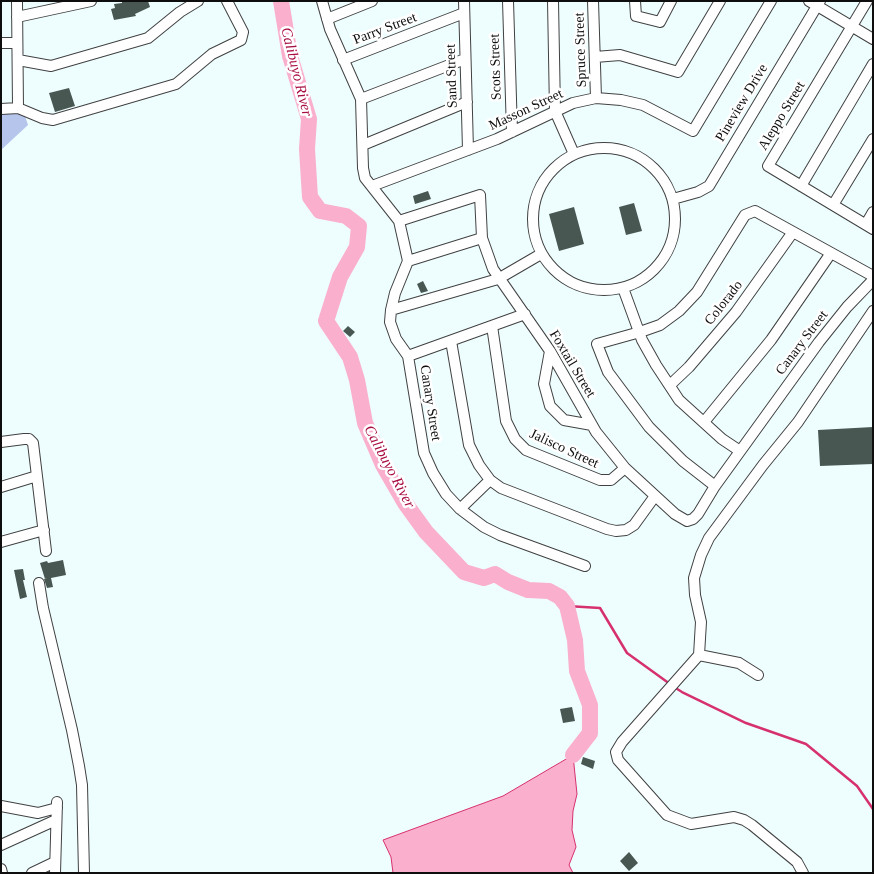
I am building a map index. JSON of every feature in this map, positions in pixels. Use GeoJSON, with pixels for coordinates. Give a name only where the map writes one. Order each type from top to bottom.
{"type":"FeatureCollection","features":[{"type":"Feature","properties":{"kind":"street"},"geometry":{"type":"LineString","coordinates":[[17,1],[18,108]]}},
{"type":"Feature","properties":{"kind":"street"},"geometry":{"type":"LineString","coordinates":[[17,17],[91,1]]}},
{"type":"Feature","properties":{"kind":"street"},"geometry":{"type":"LineString","coordinates":[[18,60],[51,66],[148,38],[180,12],[198,1]]}},
{"type":"Feature","properties":{"kind":"street"},"geometry":{"type":"LineString","coordinates":[[1,109],[18,108],[42,118],[53,120],[176,84],[212,54],[241,40],[243,32],[227,1]]}},
{"type":"Feature","properties":{"kind":"street"},"geometry":{"type":"LineString","coordinates":[[322,1],[343,60],[361,99],[362,168],[365,178],[399,221],[408,261],[482,238]]}},
{"type":"Feature","properties":{"kind":"street"},"geometry":{"type":"LineString","coordinates":[[327,19],[372,1]]}},
{"type":"Feature","properties":{"kind":"street","name":"Sand Street"},"geometry":{"type":"LineString","coordinates":[[464,1],[468,150]]}},
{"type":"Feature","properties":{"kind":"street","name":"Scots Street"},"geometry":{"type":"LineString","coordinates":[[508,1],[512,132]]}},
{"type":"Feature","properties":{"kind":"street"},"geometry":{"type":"LineString","coordinates":[[553,1],[555,111],[574,154]]}},
{"type":"Feature","properties":{"kind":"street","name":"Spruce Street"},"geometry":{"type":"LineString","coordinates":[[593,1],[596,98]]}},
{"type":"Feature","properties":{"kind":"street"},"geometry":{"type":"LineString","coordinates":[[635,1],[636,16],[660,22],[670,1]]}},
{"type":"Feature","properties":{"kind":"street"},"geometry":{"type":"LineString","coordinates":[[595,57],[620,55],[678,72],[720,1]]}},
{"type":"Feature","properties":{"kind":"street","name":"Masson Street"},"geometry":{"type":"LineString","coordinates":[[372,186],[512,132],[573,103],[596,98],[621,100],[643,105],[693,131],[771,1]]}},
{"type":"Feature","properties":{"kind":"street","name":"Aleppo Street"},"geometry":{"type":"LineString","coordinates":[[867,1],[768,166],[869,226]]}},
{"type":"Feature","properties":{"kind":"street"},"geometry":{"type":"LineString","coordinates":[[815,3],[873,39]]}},
{"type":"Feature","properties":{"kind":"street","name":"Pineview Drive"},"geometry":{"type":"LineString","coordinates":[[673,200],[698,192],[709,186],[815,3]]}},
{"type":"Feature","properties":{"kind":"street","name":"Parry Street"},"geometry":{"type":"LineString","coordinates":[[343,60],[464,13]]}},
{"type":"Feature","properties":{"kind":"street"},"geometry":{"type":"LineString","coordinates":[[1,43],[17,42]]}},
{"type":"Feature","properties":{"kind":"street"},"geometry":{"type":"LineString","coordinates":[[361,99],[465,59]]}},
{"type":"Feature","properties":{"kind":"street"},"geometry":{"type":"LineString","coordinates":[[801,186],[873,64]]}},
{"type":"Feature","properties":{"kind":"street"},"geometry":{"type":"LineString","coordinates":[[363,145],[467,102]]}},
{"type":"Feature","properties":{"kind":"street"},"geometry":{"type":"LineString","coordinates":[[833,205],[873,139]]}},
{"type":"Feature","properties":{"kind":"street"},"geometry":{"type":"LineString","coordinates":[[611,148],[629,152],[645,161],[659,173],[673,200],[675,225],[672,242],[664,258],[653,271],[639,281],[623,288],[597,290],[582,287],[568,281],[555,272],[541,254],[534,236],[532,216],[536,197],[544,179],[553,169],[574,154],[592,149],[611,148]]}},
{"type":"Feature","properties":{"kind":"street","name":"Foxtail Street"},"geometry":{"type":"LineString","coordinates":[[399,221],[480,195],[482,238],[498,279],[525,314],[550,352],[592,425],[625,468],[675,514],[687,521]]}},
{"type":"Feature","properties":{"kind":"street"},"geometry":{"type":"LineString","coordinates":[[715,486],[683,461],[650,427],[608,372],[597,344],[660,325],[679,311],[697,292],[745,215],[755,211],[873,276]]}},
{"type":"Feature","properties":{"kind":"street"},"geometry":{"type":"LineString","coordinates":[[869,226],[873,212]]}},
{"type":"Feature","properties":{"kind":"street","name":"Colorado"},"geometry":{"type":"LineString","coordinates":[[670,386],[689,367],[736,312],[793,232]]}},
{"type":"Feature","properties":{"kind":"street"},"geometry":{"type":"LineString","coordinates":[[704,422],[771,340],[831,253]]}},
{"type":"Feature","properties":{"kind":"street"},"geometry":{"type":"LineString","coordinates":[[391,310],[498,279],[541,254]]}},
{"type":"Feature","properties":{"kind":"street","name":"Canary Street"},"geometry":{"type":"LineString","coordinates":[[408,261],[395,293],[391,310],[392,330],[408,356],[424,454],[440,484],[460,509],[471,518],[500,535],[585,566]]}},
{"type":"Feature","properties":{"kind":"street","name":"Canary Street"},"geometry":{"type":"LineString","coordinates":[[687,521],[693,519],[698,514],[715,486],[819,342],[847,307],[873,280]]}},
{"type":"Feature","properties":{"kind":"street"},"geometry":{"type":"LineString","coordinates":[[623,288],[640,332],[656,365],[679,400],[722,439],[740,451]]}},
{"type":"Feature","properties":{"kind":"street"},"geometry":{"type":"LineString","coordinates":[[803,873],[797,862],[744,820],[734,818],[692,824],[668,815],[618,760],[616,752],[622,742],[698,657],[701,622],[694,578],[709,538],[763,465],[798,422],[873,311]]}},
{"type":"Feature","properties":{"kind":"street"},"geometry":{"type":"LineString","coordinates":[[408,356],[525,314]]}},
{"type":"Feature","properties":{"kind":"street","name":"Jalisco Street"},"geometry":{"type":"LineString","coordinates":[[492,326],[506,421],[515,439],[526,450],[600,480],[611,480],[625,468]]}},
{"type":"Feature","properties":{"kind":"street"},"geometry":{"type":"LineString","coordinates":[[451,340],[469,445],[479,465],[490,480],[501,488],[616,531],[626,530],[634,525],[655,496]]}},
{"type":"Feature","properties":{"kind":"street"},"geometry":{"type":"LineString","coordinates":[[550,352],[544,384],[550,406],[564,420],[592,425]]}},
{"type":"Feature","properties":{"kind":"street"},"geometry":{"type":"LineString","coordinates":[[1,442],[24,438],[33,443],[46,552]]}},
{"type":"Feature","properties":{"kind":"street"},"geometry":{"type":"LineString","coordinates":[[1,487],[37,476]]}},
{"type":"Feature","properties":{"kind":"street"},"geometry":{"type":"LineString","coordinates":[[460,509],[490,480]]}},
{"type":"Feature","properties":{"kind":"street"},"geometry":{"type":"LineString","coordinates":[[1,542],[44,530]]}},
{"type":"Feature","properties":{"kind":"street"},"geometry":{"type":"LineString","coordinates":[[39,583],[43,608],[72,730],[82,785],[84,873]]}},
{"type":"Feature","properties":{"kind":"street"},"geometry":{"type":"LineString","coordinates":[[698,657],[739,663],[758,675]]}},
{"type":"Feature","properties":{"kind":"street"},"geometry":{"type":"LineString","coordinates":[[1,806],[38,813],[57,805],[55,868],[32,873]]}},
{"type":"Feature","properties":{"kind":"street"},"geometry":{"type":"LineString","coordinates":[[1,845],[56,820]]}},
{"type":"Feature","properties":{"kind":"shaded area"},"geometry":{"type":"Polygon","coordinates":[[[1,111],[12,111],[25,116],[28,125],[1,150],[1,111]]]}},
{"type":"Feature","properties":{"kind":"shaded area"},"geometry":{"type":"Polygon","coordinates":[[[573,755],[577,794],[573,811],[572,830],[576,847],[569,865],[573,873],[393,873],[391,857],[383,840],[503,796],[573,755]]]}},
{"type":"Feature","properties":{"kind":"building"},"geometry":{"type":"Polygon","coordinates":[[[122,1],[148,1],[150,7],[135,14],[136,16],[114,20],[111,9],[115,8],[114,4],[122,3],[122,1]]]}},
{"type":"Feature","properties":{"kind":"building"},"geometry":{"type":"Polygon","coordinates":[[[69,88],[75,106],[55,112],[49,93],[69,88]]]}},
{"type":"Feature","properties":{"kind":"building"},"geometry":{"type":"Polygon","coordinates":[[[428,191],[431,199],[415,204],[413,196],[428,191]]]}},
{"type":"Feature","properties":{"kind":"building"},"geometry":{"type":"Polygon","coordinates":[[[634,203],[642,231],[626,235],[619,207],[634,203]]]}},
{"type":"Feature","properties":{"kind":"building"},"geometry":{"type":"Polygon","coordinates":[[[574,207],[584,244],[559,251],[549,214],[574,207]]]}},
{"type":"Feature","properties":{"kind":"building"},"geometry":{"type":"Polygon","coordinates":[[[423,281],[428,291],[421,293],[417,284],[423,281]]]}},
{"type":"Feature","properties":{"kind":"building"},"geometry":{"type":"Polygon","coordinates":[[[348,326],[355,332],[350,337],[343,331],[348,326]]]}},
{"type":"Feature","properties":{"kind":"building"},"geometry":{"type":"Polygon","coordinates":[[[873,427],[873,464],[820,466],[818,430],[873,427]]]}},
{"type":"Feature","properties":{"kind":"building"},"geometry":{"type":"Polygon","coordinates":[[[63,560],[66,575],[51,578],[53,587],[47,588],[40,563],[63,560]]]}},
{"type":"Feature","properties":{"kind":"building"},"geometry":{"type":"Polygon","coordinates":[[[23,569],[25,580],[23,580],[27,597],[20,599],[14,570],[23,569]]]}},
{"type":"Feature","properties":{"kind":"building"},"geometry":{"type":"Polygon","coordinates":[[[572,707],[575,721],[563,723],[560,709],[572,707]]]}},
{"type":"Feature","properties":{"kind":"building"},"geometry":{"type":"Polygon","coordinates":[[[583,757],[595,761],[593,769],[581,764],[583,757]]]}},
{"type":"Feature","properties":{"kind":"building"},"geometry":{"type":"Polygon","coordinates":[[[629,852],[638,863],[629,871],[620,861],[629,852]]]}},
{"type":"Feature","properties":{"kind":"waterway","name":"Calibuyo River"},"geometry":{"type":"LineString","coordinates":[[281,1],[290,56],[309,119],[307,149],[310,197],[320,211],[346,216],[359,226],[357,247],[340,277],[326,321],[350,357],[357,380],[365,423],[383,465],[405,503],[426,532],[464,572],[484,578],[495,574],[508,582],[528,590],[549,591],[560,597],[567,606],[575,640],[577,671],[590,705],[590,733],[573,755]]}},
{"type":"Feature","properties":{"kind":"waterway"},"geometry":{"type":"LineString","coordinates":[[567,606],[600,608],[627,653],[670,684]]}},
{"type":"Feature","properties":{"kind":"waterway"},"geometry":{"type":"LineString","coordinates":[[674,687],[746,723],[806,744],[857,786],[873,809]]}}]}
